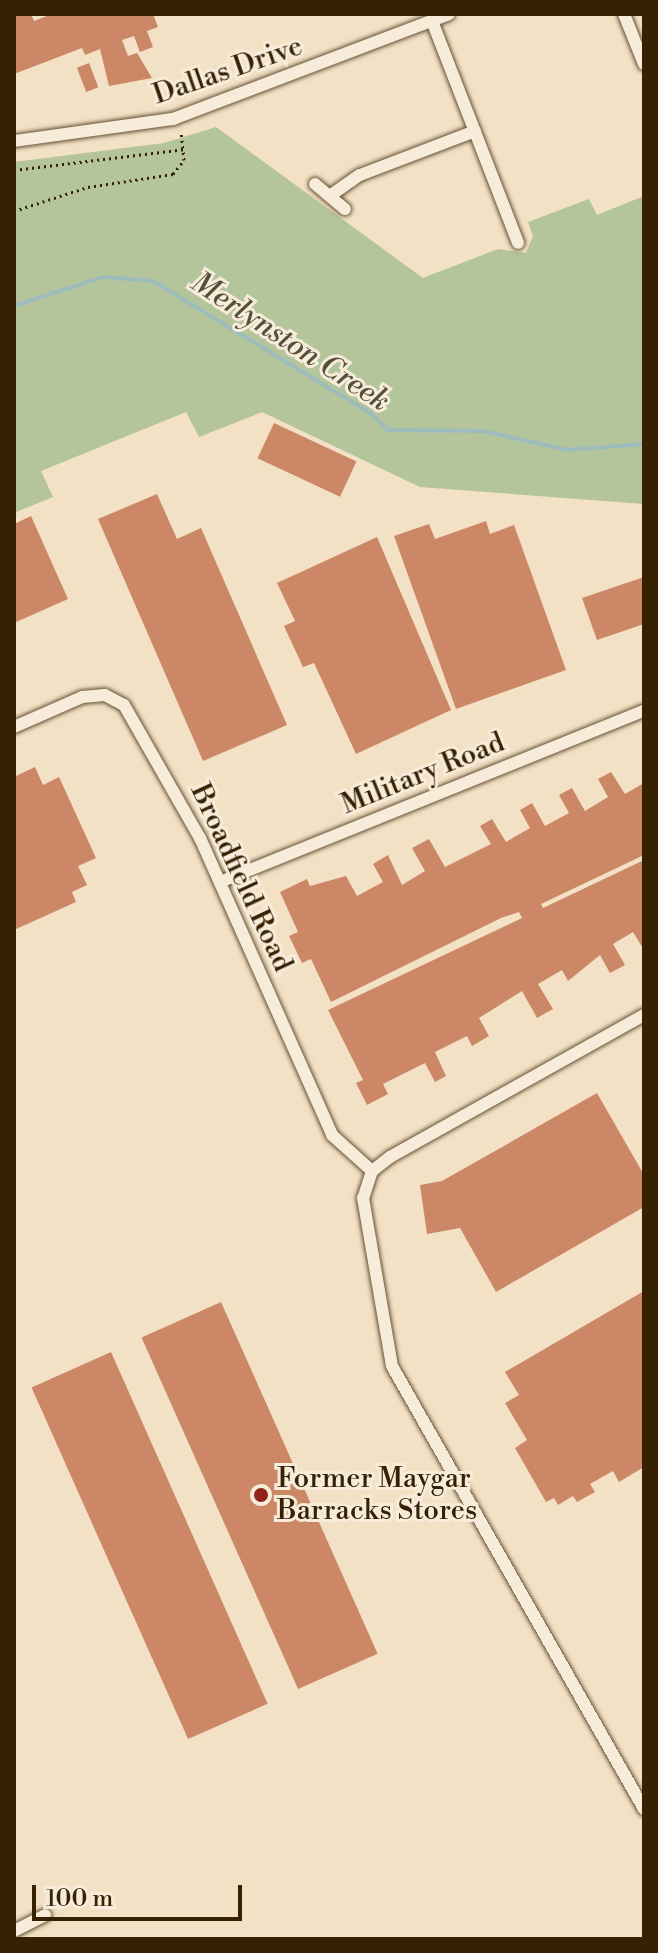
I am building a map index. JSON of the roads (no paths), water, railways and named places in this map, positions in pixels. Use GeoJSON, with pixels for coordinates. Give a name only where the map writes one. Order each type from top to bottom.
{"type":"FeatureCollection","features":[{"type":"Feature","properties":{"kind":"street","name":"Dallas Drive"},"geometry":{"type":"LineString","coordinates":[[14,141],[173,119],[449,14]]}},
{"type":"Feature","properties":{"kind":"street"},"geometry":{"type":"LineString","coordinates":[[624,14],[644,64]]}},
{"type":"Feature","properties":{"kind":"street"},"geometry":{"type":"LineString","coordinates":[[432,21],[518,243]]}},
{"type":"Feature","properties":{"kind":"street"},"geometry":{"type":"LineString","coordinates":[[331,195],[360,175],[475,131]]}},
{"type":"Feature","properties":{"kind":"street"},"geometry":{"type":"LineString","coordinates":[[315,184],[345,209]]}},
{"type":"Feature","properties":{"kind":"street","name":"Broadfield Road"},"geometry":{"type":"LineString","coordinates":[[14,727],[82,697],[116,699],[154,753],[220,882],[332,1135],[372,1171]]}},
{"type":"Feature","properties":{"kind":"street","name":"Military Road"},"geometry":{"type":"LineString","coordinates":[[220,882],[644,711]]}},
{"type":"Feature","properties":{"kind":"street"},"geometry":{"type":"LineString","coordinates":[[644,1015],[372,1171],[363,1198],[392,1366],[644,1809]]}},
{"type":"Feature","properties":{"kind":"street"},"geometry":{"type":"LineString","coordinates":[[14,1931],[45,1915]]}},
{"type":"Feature","properties":{"kind":"waterway","name":"Merlynston Creek"},"geometry":{"type":"LineString","coordinates":[[14,306],[103,277],[153,281],[372,414],[387,430],[483,431],[568,450],[644,444]]}},
{"type":"Feature","properties":{"kind":"place","name":"Former Maygar Barracks Stores"},"geometry":{"type":"Point","coordinates":[261,1495]}}]}
